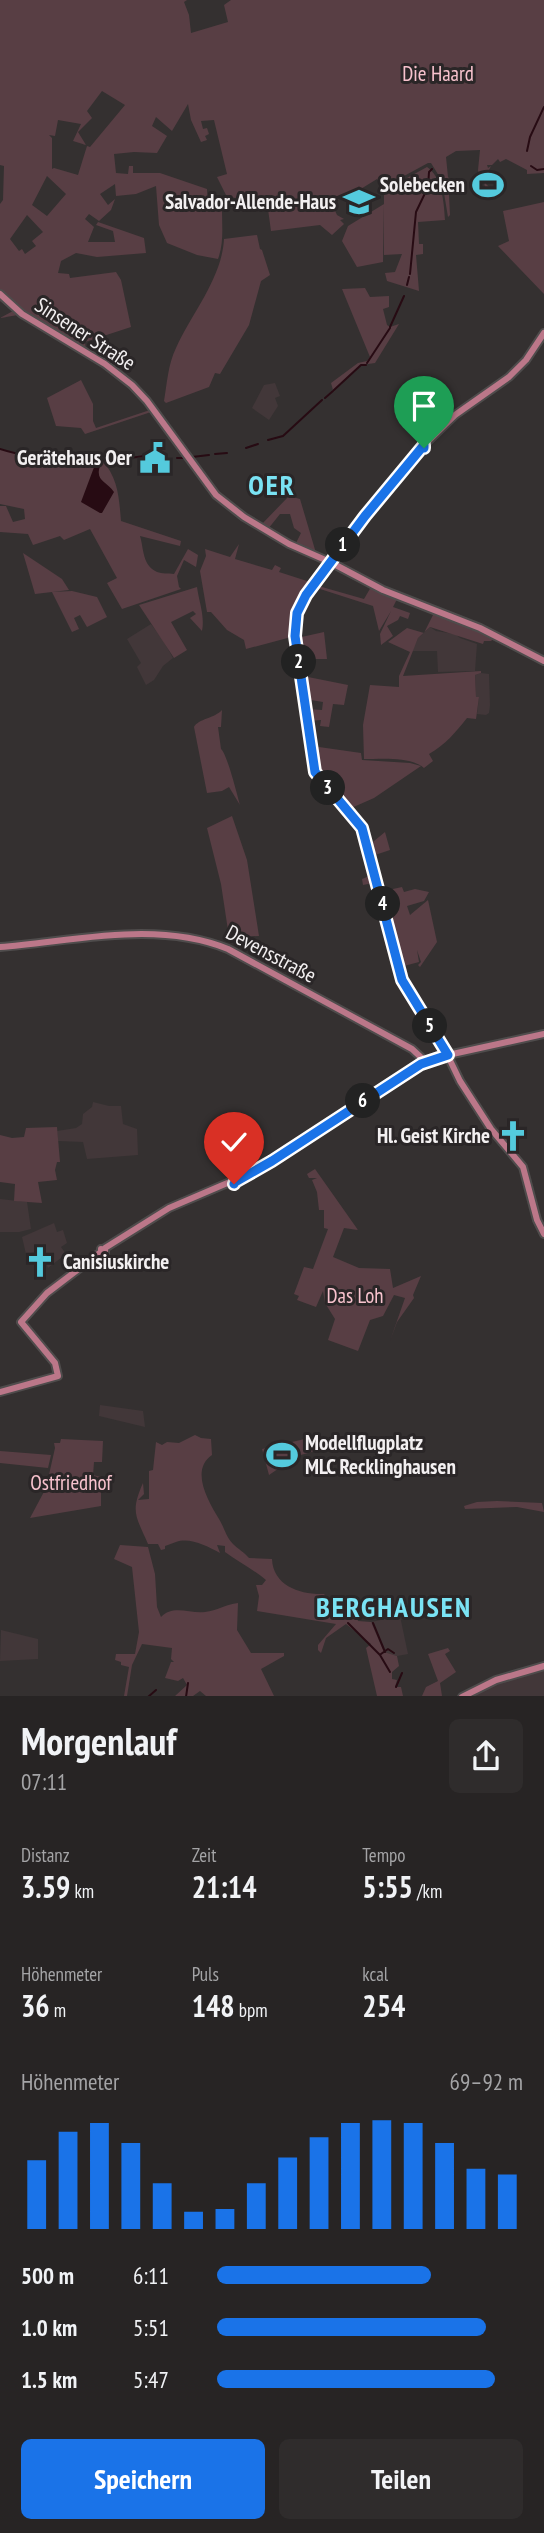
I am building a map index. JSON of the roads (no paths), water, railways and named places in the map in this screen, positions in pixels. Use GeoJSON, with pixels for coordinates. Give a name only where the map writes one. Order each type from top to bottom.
{"type":"FeatureCollection","features":[{"type":"Feature","properties":{"kind":"main road","name":"Sinsener Straße"},"geometry":{"type":"LineString","coordinates":[[0,294],[22,314],[104,364],[132,385],[225,504],[289,544],[396,596],[497,637],[544,661]]}},
{"type":"Feature","properties":{"kind":"main road"},"geometry":{"type":"LineString","coordinates":[[544,333],[526,360],[509,377],[461,410],[423,449],[412,453],[306,595],[297,613],[295,636],[316,774],[362,828],[402,980],[448,1055],[460,1082],[491,1129],[524,1168],[537,1220],[544,1234]]}},
{"type":"Feature","properties":{"kind":"main road","name":"Devensstraße"},"geometry":{"type":"LineString","coordinates":[[0,947],[148,934],[176,934],[210,942],[228,949],[412,1049],[426,1062]]}},
{"type":"Feature","properties":{"kind":"main road"},"geometry":{"type":"LineString","coordinates":[[0,1392],[57,1378],[59,1373],[55,1363],[21,1322],[47,1293],[103,1250],[169,1208],[232,1183],[272,1161],[426,1062],[544,1034]]}},
{"type":"Feature","properties":{"kind":"main road"},"geometry":{"type":"LineString","coordinates":[[462,1696],[496,1680],[544,1666]]}},
{"type":"Feature","properties":{"kind":"waterway"},"geometry":{"type":"LineString","coordinates":[[527,151],[530,137],[544,107]]}},
{"type":"Feature","properties":{"kind":"waterway"},"geometry":{"type":"LineString","coordinates":[[531,166],[537,170],[544,169]]}},
{"type":"Feature","properties":{"kind":"waterway"},"geometry":{"type":"LineString","coordinates":[[410,274],[416,212],[428,187],[429,172],[432,169]]}},
{"type":"Feature","properties":{"kind":"waterway"},"geometry":{"type":"LineString","coordinates":[[407,285],[409,277]]}},
{"type":"Feature","properties":{"kind":"waterway"},"geometry":{"type":"LineString","coordinates":[[390,327],[404,296]]}},
{"type":"Feature","properties":{"kind":"waterway"},"geometry":{"type":"LineString","coordinates":[[367,363],[390,328]]}},
{"type":"Feature","properties":{"kind":"waterway"},"geometry":{"type":"LineString","coordinates":[[334,390],[361,365],[366,365]]}},
{"type":"Feature","properties":{"kind":"waterway"},"geometry":{"type":"LineString","coordinates":[[325,398],[333,391]]}},
{"type":"Feature","properties":{"kind":"waterway"},"geometry":{"type":"LineString","coordinates":[[268,440],[283,436],[322,400]]}},
{"type":"Feature","properties":{"kind":"waterway"},"geometry":{"type":"LineString","coordinates":[[246,448],[258,444]]}},
{"type":"Feature","properties":{"kind":"waterway"},"geometry":{"type":"LineString","coordinates":[[0,449],[58,459],[120,459],[158,454],[162,461],[170,459]]}},
{"type":"Feature","properties":{"kind":"waterway"},"geometry":{"type":"LineString","coordinates":[[215,454],[227,453]]}},
{"type":"Feature","properties":{"kind":"waterway"},"geometry":{"type":"LineString","coordinates":[[192,457],[209,455]]}},
{"type":"Feature","properties":{"kind":"waterway"},"geometry":{"type":"LineString","coordinates":[[177,458],[184,458]]}},
{"type":"Feature","properties":{"kind":"waterway"},"geometry":{"type":"LineString","coordinates":[[348,1623],[380,1655],[390,1672]]}},
{"type":"Feature","properties":{"kind":"waterway"},"geometry":{"type":"LineString","coordinates":[[373,1623],[385,1652]]}},
{"type":"Feature","properties":{"kind":"waterway"},"geometry":{"type":"LineString","coordinates":[[381,1654],[388,1649],[394,1653]]}},
{"type":"Feature","properties":{"kind":"waterway"},"geometry":{"type":"LineString","coordinates":[[396,1687],[402,1673]]}},
{"type":"Feature","properties":{"kind":"waterway"},"geometry":{"type":"LineString","coordinates":[[186,1696],[188,1683]]}},
{"type":"Feature","properties":{"kind":"waterway"},"geometry":{"type":"LineString","coordinates":[[149,1696],[156,1690]]}},
{"type":"Feature","properties":{"kind":"place","name":"Solebecken"},"geometry":{"type":"Point","coordinates":[488,185]}},
{"type":"Feature","properties":{"kind":"place","name":"Salvador-Allende-Haus"},"geometry":{"type":"Point","coordinates":[359,202]}},
{"type":"Feature","properties":{"kind":"place","name":"Gerätehaus Oer"},"geometry":{"type":"Point","coordinates":[155,458]}},
{"type":"Feature","properties":{"kind":"place","name":"Hl. Geist Kirche"},"geometry":{"type":"Point","coordinates":[513,1136]}},
{"type":"Feature","properties":{"kind":"place","name":"Canisiuskirche"},"geometry":{"type":"Point","coordinates":[40,1262]}},
{"type":"Feature","properties":{"kind":"place","name":"Modellflugplatz MLC Recklinghausen"},"geometry":{"type":"Point","coordinates":[282,1455]}},
{"type":"Feature","properties":{"kind":"district","name":"OER"},"geometry":{"type":"Point","coordinates":[272,485]}},
{"type":"Feature","properties":{"kind":"district","name":"BERGHAUSEN"},"geometry":{"type":"Point","coordinates":[394,1607]}},
{"type":"Feature","properties":{"kind":"park label","name":"Die Haard"},"geometry":{"type":"Point","coordinates":[438,74]}},
{"type":"Feature","properties":{"kind":"park label","name":"Das Loh"},"geometry":{"type":"Point","coordinates":[355,1296]}},
{"type":"Feature","properties":{"kind":"park label","name":"Ostfriedhof"},"geometry":{"type":"Point","coordinates":[71,1483]}}]}
